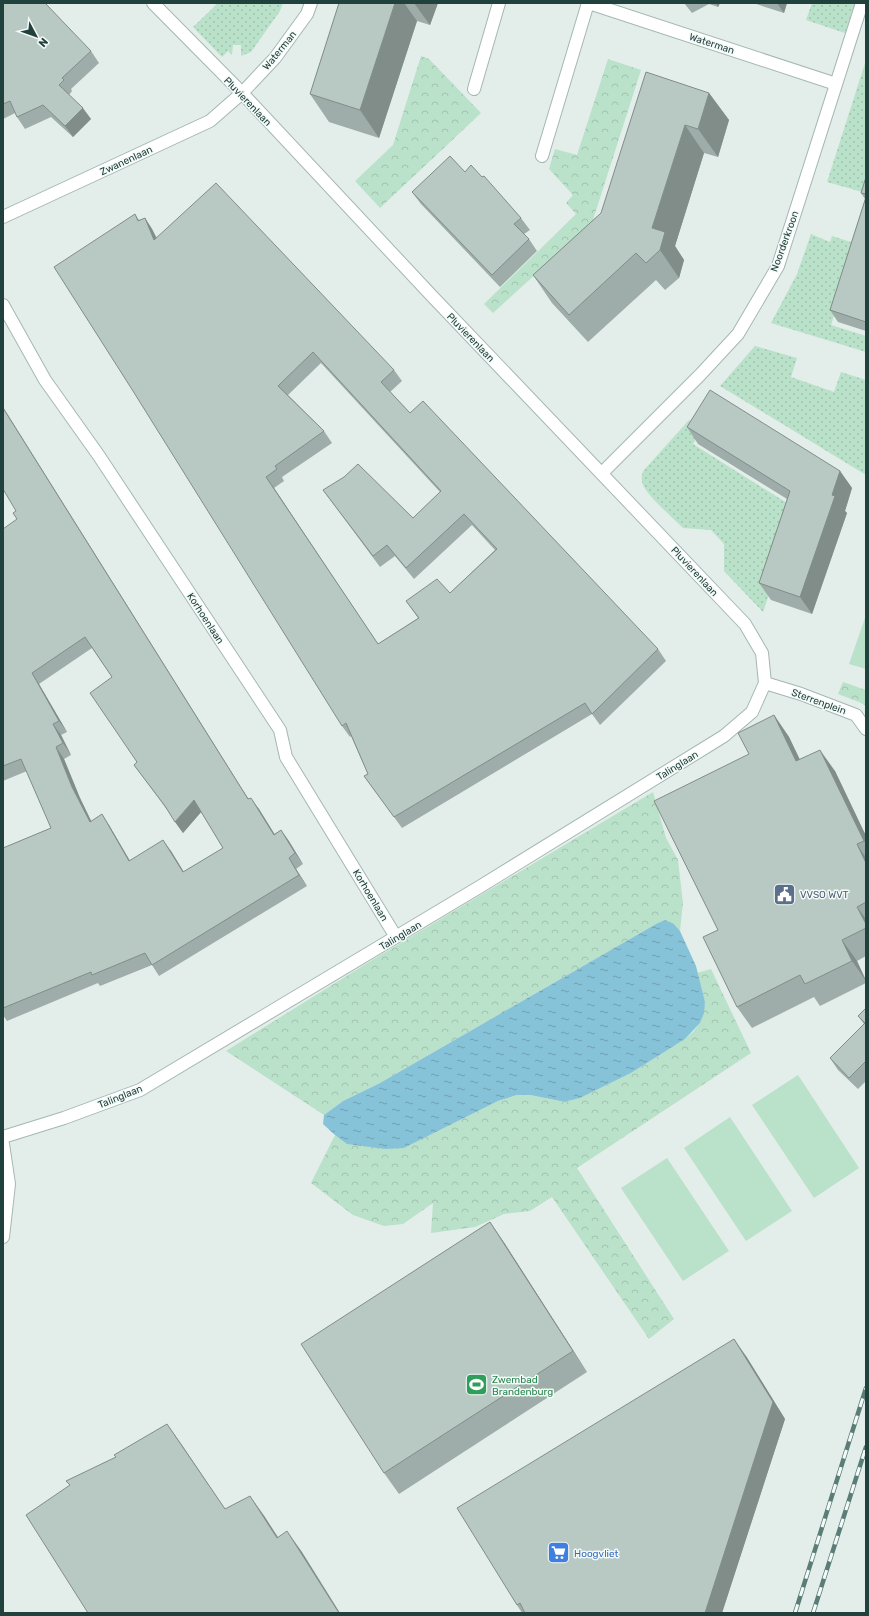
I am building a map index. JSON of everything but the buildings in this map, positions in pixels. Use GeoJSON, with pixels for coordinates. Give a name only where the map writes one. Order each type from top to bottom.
{"type":"FeatureCollection","features":[{"type":"Feature","properties":{"kind":"street","name":"Pluvierenlaan"},"geometry":{"type":"LineString","coordinates":[[153,3],[242,94],[744,624],[762,653],[765,683]]}},
{"type":"Feature","properties":{"kind":"street","name":"Waterman"},"geometry":{"type":"LineString","coordinates":[[242,94],[275,58],[307,14],[311,3]]}},
{"type":"Feature","properties":{"kind":"street"},"geometry":{"type":"LineString","coordinates":[[474,89],[499,3]]}},
{"type":"Feature","properties":{"kind":"street","name":"Waterman"},"geometry":{"type":"LineString","coordinates":[[542,156],[588,3],[836,84]]}},
{"type":"Feature","properties":{"kind":"street","name":"Noorderkroon"},"geometry":{"type":"LineString","coordinates":[[602,473],[700,375],[740,330],[778,266],[862,3]]}},
{"type":"Feature","properties":{"kind":"street","name":"Zwanenlaan"},"geometry":{"type":"LineString","coordinates":[[3,217],[210,121],[242,94]]}},
{"type":"Feature","properties":{"kind":"street","name":"Korhoenlaan"},"geometry":{"type":"LineString","coordinates":[[3,305],[45,380],[99,456],[280,730],[286,757],[396,938]]}},
{"type":"Feature","properties":{"kind":"street","name":"Talinglaan"},"geometry":{"type":"LineString","coordinates":[[3,1137],[64,1118],[140,1090],[225,1038],[396,938],[724,736],[752,712],[765,683]]}},
{"type":"Feature","properties":{"kind":"street","name":"Sterrenplein"},"geometry":{"type":"LineString","coordinates":[[765,683],[801,694],[856,715],[866,728]]}},
{"type":"Feature","properties":{"kind":"street"},"geometry":{"type":"LineString","coordinates":[[3,1144],[9,1184],[3,1237]]}},
{"type":"Feature","properties":{"kind":"green space"},"geometry":{"type":"Polygon","coordinates":[[[215,3],[283,3],[280,11],[251,52],[241,56],[241,45],[233,45],[232,55],[228,51],[222,57],[193,27],[216,5],[215,3]]]}},
{"type":"Feature","properties":{"kind":"green space"},"geometry":{"type":"Polygon","coordinates":[[[812,3],[855,3],[845,33],[806,20],[812,3]]]}},
{"type":"Feature","properties":{"kind":"green space"},"geometry":{"type":"Polygon","coordinates":[[[421,56],[429,59],[481,113],[380,208],[355,181],[393,145],[421,56]]]}},
{"type":"Feature","properties":{"kind":"green space"},"geometry":{"type":"Polygon","coordinates":[[[608,59],[641,70],[592,223],[493,313],[484,304],[576,214],[566,203],[573,195],[549,169],[555,149],[577,155],[608,59]]]}},
{"type":"Feature","properties":{"kind":"green space"},"geometry":{"type":"Polygon","coordinates":[[[866,60],[866,193],[827,182],[866,60]]]}},
{"type":"Feature","properties":{"kind":"green space"},"geometry":{"type":"Polygon","coordinates":[[[811,234],[830,242],[832,236],[857,244],[831,325],[866,336],[866,352],[771,323],[797,274],[811,234]]]}},
{"type":"Feature","properties":{"kind":"green space"},"geometry":{"type":"Polygon","coordinates":[[[755,346],[797,358],[791,377],[834,392],[841,372],[866,380],[866,475],[720,386],[755,346]]]}},
{"type":"Feature","properties":{"kind":"green space"},"geometry":{"type":"Polygon","coordinates":[[[689,420],[702,428],[693,444],[798,510],[763,612],[724,571],[724,544],[711,530],[683,528],[657,503],[643,485],[642,476],[644,470],[689,420]]]}},
{"type":"Feature","properties":{"kind":"green space"},"geometry":{"type":"Polygon","coordinates":[[[866,615],[866,669],[849,664],[866,615]]]}},
{"type":"Feature","properties":{"kind":"green space"},"geometry":{"type":"Polygon","coordinates":[[[843,682],[866,690],[866,706],[838,694],[843,682]]]}},
{"type":"Feature","properties":{"kind":"green space"},"geometry":{"type":"Polygon","coordinates":[[[653,792],[666,838],[678,860],[683,903],[680,931],[674,924],[656,924],[380,1083],[343,1101],[324,1115],[226,1051],[369,962],[653,792]]]}},
{"type":"Feature","properties":{"kind":"green space"},"geometry":{"type":"Polygon","coordinates":[[[711,969],[751,1053],[577,1168],[674,1319],[649,1339],[552,1197],[530,1211],[504,1214],[475,1227],[431,1233],[433,1203],[403,1224],[384,1226],[353,1215],[311,1183],[335,1135],[348,1144],[404,1148],[498,1101],[517,1095],[530,1095],[559,1101],[580,1098],[631,1073],[685,1039],[700,1023],[705,1002],[697,973],[711,969]]]}},
{"type":"Feature","properties":{"kind":"green space"},"geometry":{"type":"Polygon","coordinates":[[[798,1075],[859,1168],[814,1198],[752,1105],[798,1075]]]}},
{"type":"Feature","properties":{"kind":"green space"},"geometry":{"type":"Polygon","coordinates":[[[730,1117],[792,1211],[746,1241],[684,1148],[730,1117]]]}},
{"type":"Feature","properties":{"kind":"green space"},"geometry":{"type":"Polygon","coordinates":[[[667,1158],[729,1251],[683,1281],[621,1188],[667,1158]]]}},
{"type":"Feature","properties":{"kind":"water"},"geometry":{"type":"Polygon","coordinates":[[[665,920],[674,924],[680,931],[696,966],[705,1002],[704,1013],[700,1023],[685,1039],[631,1073],[580,1098],[567,1101],[530,1095],[517,1095],[498,1101],[404,1148],[385,1149],[347,1144],[323,1124],[324,1115],[343,1101],[380,1083],[665,920]]]}},
{"type":"Feature","properties":{"kind":"railway"},"geometry":{"type":"LineString","coordinates":[[795,1613],[866,1388]]}},
{"type":"Feature","properties":{"kind":"railway"},"geometry":{"type":"LineString","coordinates":[[813,1613],[866,1447]]}},
{"type":"Feature","properties":{"kind":"place","name":"VVSO WVT"},"geometry":{"type":"Point","coordinates":[785,894]}},
{"type":"Feature","properties":{"kind":"place","name":"Zwembad Brandenburg"},"geometry":{"type":"Point","coordinates":[476,1385]}},
{"type":"Feature","properties":{"kind":"place","name":"Hoogvliet"},"geometry":{"type":"Point","coordinates":[559,1553]}}]}
